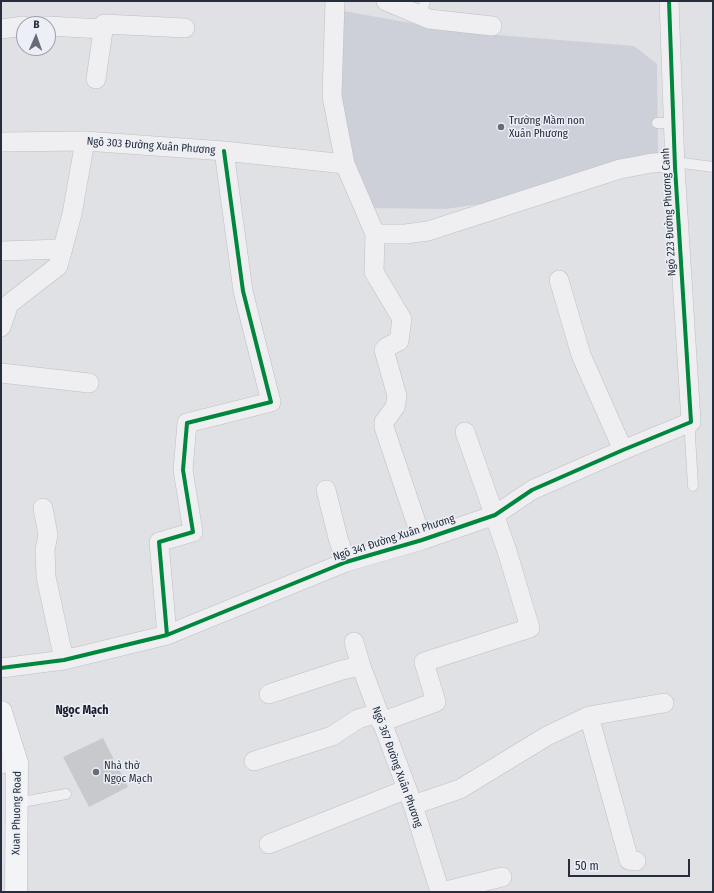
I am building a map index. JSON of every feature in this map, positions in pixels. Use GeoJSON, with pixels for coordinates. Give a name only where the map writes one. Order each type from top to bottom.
{"type":"FeatureCollection","features":[{"type":"Feature","properties":{"kind":"main road","name":"Xuan Phuong Road"},"geometry":{"type":"LineString","coordinates":[[1,712],[9,761],[18,763],[16,892]]}},
{"type":"Feature","properties":{"kind":"street"},"geometry":{"type":"LineString","coordinates":[[335,1],[332,96],[345,164],[376,234],[374,272],[402,319],[399,341],[384,350],[397,396],[395,407],[384,422],[384,427],[422,540]]}},
{"type":"Feature","properties":{"kind":"street"},"geometry":{"type":"LineString","coordinates":[[386,1],[423,9],[429,19],[492,26]]}},
{"type":"Feature","properties":{"kind":"street","name":"Ngõ 223 Đường Phương Canh"},"geometry":{"type":"LineString","coordinates":[[669,1],[665,123],[675,162],[691,422]]}},
{"type":"Feature","properties":{"kind":"street"},"geometry":{"type":"LineString","coordinates":[[96,79],[102,29],[104,24],[185,28]]}},
{"type":"Feature","properties":{"kind":"street"},"geometry":{"type":"LineString","coordinates":[[56,26],[102,29]]}},
{"type":"Feature","properties":{"kind":"street"},"geometry":{"type":"LineString","coordinates":[[1,29],[16,27]]}},
{"type":"Feature","properties":{"kind":"street"},"geometry":{"type":"LineString","coordinates":[[1,327],[9,304],[58,266],[72,214],[84,141]]}},
{"type":"Feature","properties":{"kind":"street","name":"Ngõ 303 Đường Xuân Phương"},"geometry":{"type":"LineString","coordinates":[[1,142],[84,141],[224,151],[345,164]]}},
{"type":"Feature","properties":{"kind":"street"},"geometry":{"type":"LineString","coordinates":[[166,636],[159,542],[193,532],[184,470],[187,423],[271,402],[243,291],[224,151]]}},
{"type":"Feature","properties":{"kind":"street"},"geometry":{"type":"LineString","coordinates":[[376,234],[405,234],[428,231],[620,169],[652,163],[675,162]]}},
{"type":"Feature","properties":{"kind":"street"},"geometry":{"type":"LineString","coordinates":[[1,251],[63,248]]}},
{"type":"Feature","properties":{"kind":"street"},"geometry":{"type":"LineString","coordinates":[[559,280],[581,355],[623,450]]}},
{"type":"Feature","properties":{"kind":"street"},"geometry":{"type":"LineString","coordinates":[[1,373],[89,383]]}},
{"type":"Feature","properties":{"kind":"street","name":"Ngõ 341 Đường Xuân Phương"},"geometry":{"type":"LineString","coordinates":[[1,668],[64,660],[166,636],[346,562],[422,540],[495,515],[532,490],[691,422]]}},
{"type":"Feature","properties":{"kind":"street"},"geometry":{"type":"LineString","coordinates":[[254,761],[332,736],[358,719],[379,718],[436,702],[424,662],[530,628],[495,515],[464,432]]}},
{"type":"Feature","properties":{"kind":"street"},"geometry":{"type":"LineString","coordinates":[[326,490],[338,538],[346,562]]}},
{"type":"Feature","properties":{"kind":"street"},"geometry":{"type":"LineString","coordinates":[[43,508],[48,535],[45,550],[46,577],[64,660]]}},
{"type":"Feature","properties":{"kind":"street","name":"Ngõ 367 Đường Xuân Phương"},"geometry":{"type":"LineString","coordinates":[[354,642],[379,718],[410,797],[441,892]]}},
{"type":"Feature","properties":{"kind":"street"},"geometry":{"type":"LineString","coordinates":[[269,694],[342,670],[361,666]]}},
{"type":"Feature","properties":{"kind":"street"},"geometry":{"type":"LineString","coordinates":[[269,844],[410,797],[460,789],[547,736],[589,716],[664,703]]}},
{"type":"Feature","properties":{"kind":"street"},"geometry":{"type":"LineString","coordinates":[[589,716],[629,860],[636,861]]}},
{"type":"Feature","properties":{"kind":"street"},"geometry":{"type":"LineString","coordinates":[[441,892],[502,877]]}},
{"type":"Feature","properties":{"kind":"lane"},"geometry":{"type":"LineString","coordinates":[[675,162],[713,166]]}},
{"type":"Feature","properties":{"kind":"lane"},"geometry":{"type":"LineString","coordinates":[[691,422],[690,436],[693,486]]}},
{"type":"Feature","properties":{"kind":"lane"},"geometry":{"type":"LineString","coordinates":[[17,803],[66,794]]}},
{"type":"Feature","properties":{"kind":"shaded area","name":"Trường Mầm non Xuân Phương"},"geometry":{"type":"Polygon","coordinates":[[[344,11],[460,32],[634,46],[657,64],[658,155],[512,199],[446,209],[369,208],[351,163],[340,98],[344,11]]]}},
{"type":"Feature","properties":{"kind":"building","name":"Nhà thờ Ngọc Mạch"},"geometry":{"type":"Polygon","coordinates":[[[103,738],[128,787],[89,807],[63,757],[103,738]]]}},
{"type":"Feature","properties":{"kind":"cycle path"},"geometry":{"type":"LineString","coordinates":[[1,668],[64,660],[167,635],[346,562],[422,540],[495,515],[532,490],[691,422],[675,167],[669,1]]}},
{"type":"Feature","properties":{"kind":"cycle path"},"geometry":{"type":"LineString","coordinates":[[167,635],[159,542],[193,532],[183,470],[187,423],[271,402],[243,291],[224,151]]}},
{"type":"Feature","properties":{"kind":"place","name":"Trường Mầm non Xuân Phương"},"geometry":{"type":"Point","coordinates":[501,127]}},
{"type":"Feature","properties":{"kind":"place","name":"Nhà thờ Ngọc Mạch"},"geometry":{"type":"Point","coordinates":[96,772]}},
{"type":"Feature","properties":{"kind":"district","name":"Ngọc Mạch"},"geometry":{"type":"Point","coordinates":[82,711]}}]}
